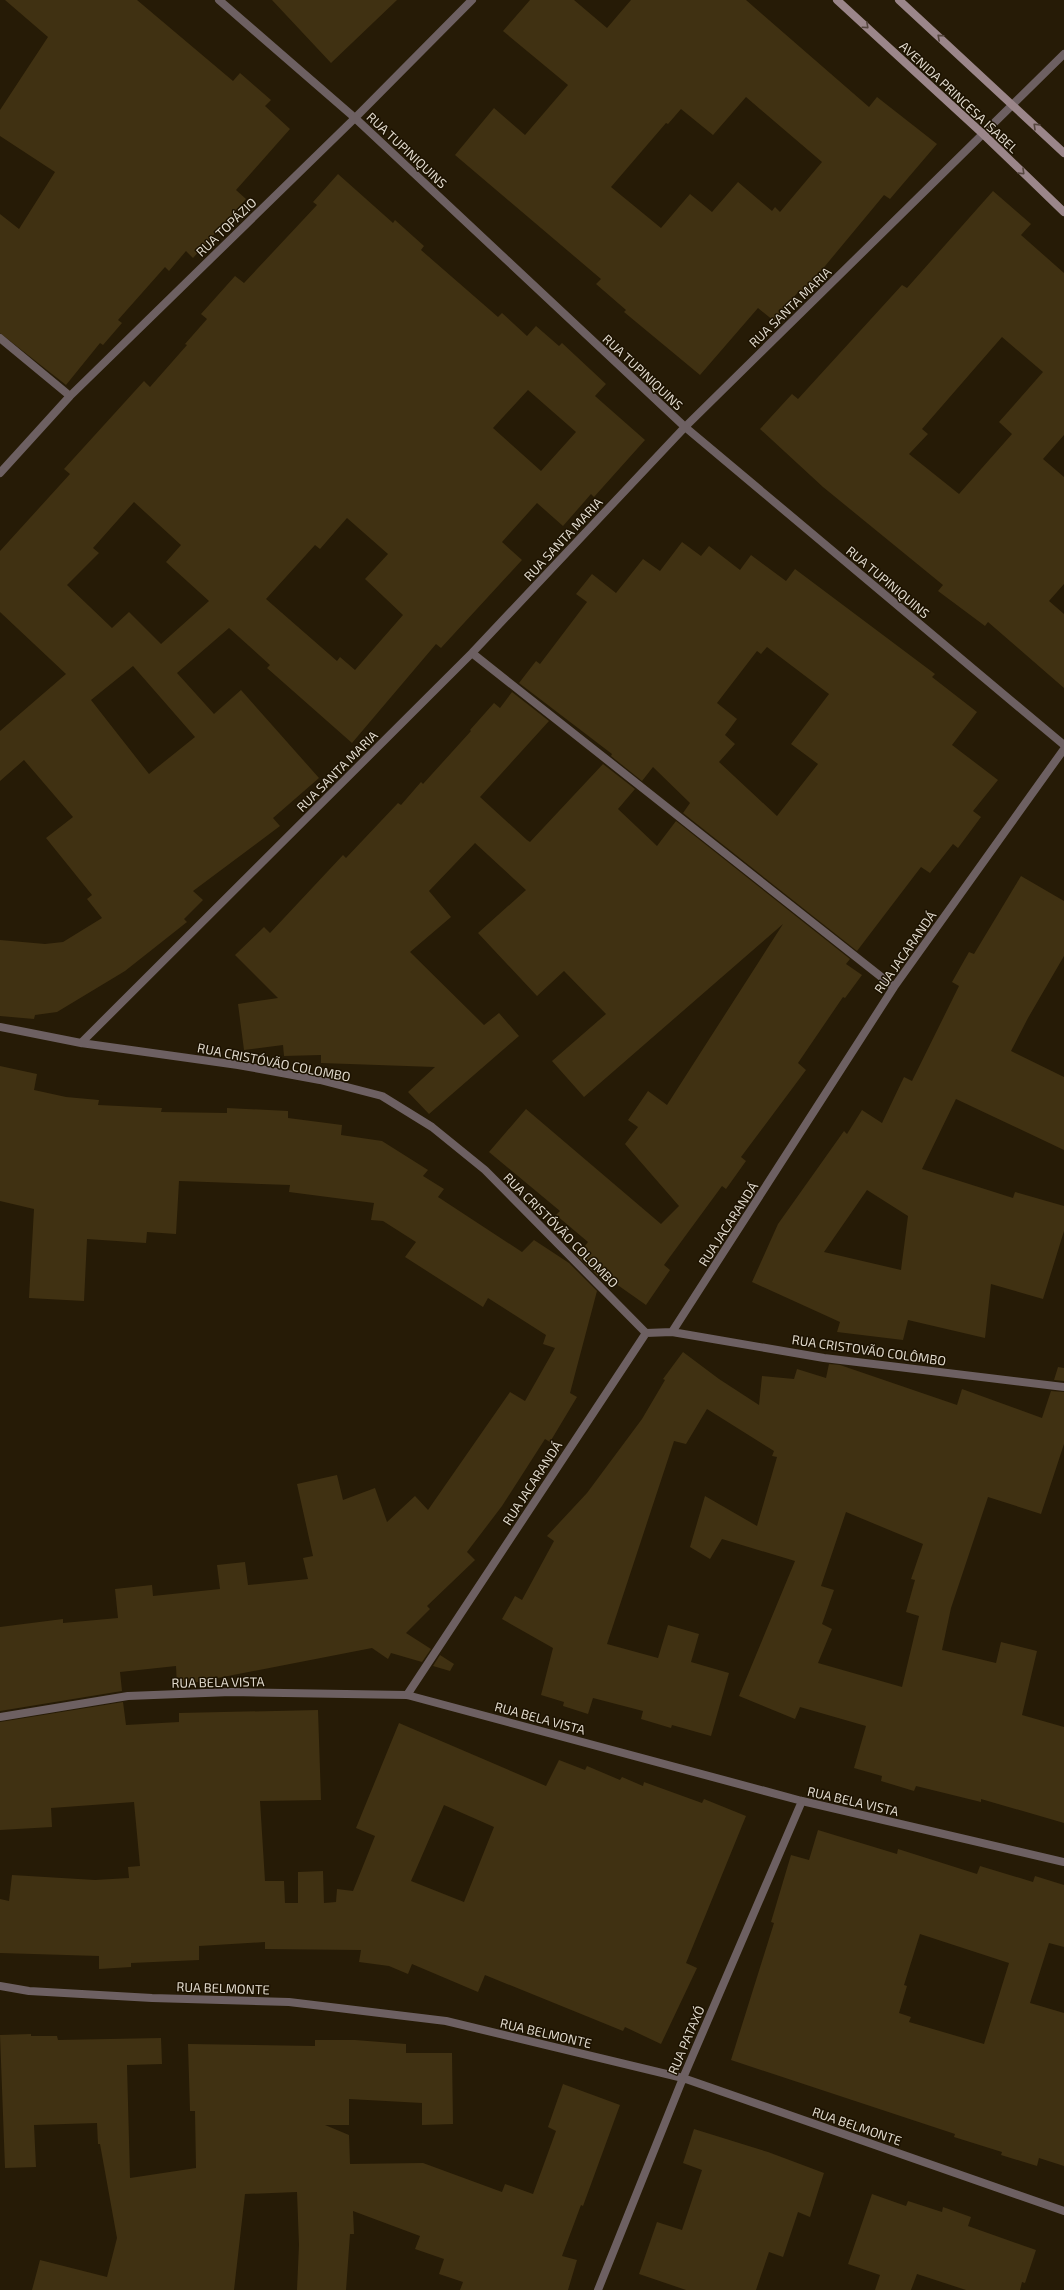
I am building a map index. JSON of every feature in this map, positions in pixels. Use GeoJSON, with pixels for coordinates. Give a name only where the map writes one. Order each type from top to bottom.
{"type":"FeatureCollection","features":[{"type":"Feature","properties":{"kind":"main road","name":"AVENIDA PRINCESA ISABEL"},"geometry":{"type":"LineString","coordinates":[[837,0],[983,134],[1064,212]]}},
{"type":"Feature","properties":{"kind":"main road"},"geometry":{"type":"LineString","coordinates":[[899,0],[1013,103],[1064,153]]}},
{"type":"Feature","properties":{"kind":"street","name":"RUA TUPINIQUINS"},"geometry":{"type":"LineString","coordinates":[[219,0],[356,118],[685,427],[1064,745]]}},
{"type":"Feature","properties":{"kind":"street","name":"RUA TOPÁZIO"},"geometry":{"type":"LineString","coordinates":[[0,473],[70,396],[356,118],[472,0]]}},
{"type":"Feature","properties":{"kind":"street","name":"RUA SANTA MARIA"},"geometry":{"type":"LineString","coordinates":[[81,1042],[472,653],[685,427],[1064,54]]}},
{"type":"Feature","properties":{"kind":"street"},"geometry":{"type":"LineString","coordinates":[[0,338],[70,396]]}},
{"type":"Feature","properties":{"kind":"street"},"geometry":{"type":"LineString","coordinates":[[472,653],[894,987]]}},
{"type":"Feature","properties":{"kind":"street","name":"RUA JACARANDÁ"},"geometry":{"type":"LineString","coordinates":[[672,1332],[894,987],[1064,749]]}},
{"type":"Feature","properties":{"kind":"street","name":"RUA CRISTÓVÃO COLOMBO"},"geometry":{"type":"LineString","coordinates":[[0,1027],[81,1042],[238,1065],[320,1080],[382,1096],[432,1127],[485,1170],[646,1333]]}},
{"type":"Feature","properties":{"kind":"street"},"geometry":{"type":"LineString","coordinates":[[646,1333],[672,1332]]}},
{"type":"Feature","properties":{"kind":"street","name":"RUA CRISTOVÃO COLÔMBO"},"geometry":{"type":"LineString","coordinates":[[672,1332],[824,1358],[1064,1387]]}},
{"type":"Feature","properties":{"kind":"street","name":"RUA JACARANDÁ"},"geometry":{"type":"LineString","coordinates":[[407,1695],[646,1333]]}},
{"type":"Feature","properties":{"kind":"street","name":"RUA BELA VISTA"},"geometry":{"type":"LineString","coordinates":[[0,1717],[128,1696],[231,1692],[407,1695],[802,1801],[1064,1862]]}},
{"type":"Feature","properties":{"kind":"street","name":"RUA PATAXÓ"},"geometry":{"type":"LineString","coordinates":[[598,2290],[683,2078],[802,1801]]}},
{"type":"Feature","properties":{"kind":"street","name":"RUA BELMONTE"},"geometry":{"type":"LineString","coordinates":[[0,1986],[29,1991],[144,1998],[289,2002],[446,2022],[683,2078],[1064,2211]]}},
{"type":"Feature","properties":{"kind":"building"},"geometry":{"type":"Polygon","coordinates":[[[5,0],[137,0],[233,81],[240,73],[271,100],[265,106],[290,129],[236,190],[246,199],[193,258],[186,251],[169,271],[165,267],[118,320],[122,323],[103,345],[100,343],[66,385],[0,333],[0,214],[19,229],[55,172],[0,136],[0,110],[48,37],[5,0]]]}},
{"type":"Feature","properties":{"kind":"building"},"geometry":{"type":"Polygon","coordinates":[[[272,0],[397,0],[331,63],[272,0]]]}},
{"type":"Feature","properties":{"kind":"building"},"geometry":{"type":"Polygon","coordinates":[[[530,0],[574,0],[607,28],[631,0],[746,0],[869,107],[877,97],[937,144],[890,199],[884,195],[801,295],[798,292],[774,321],[758,308],[700,375],[624,312],[626,310],[596,284],[601,279],[455,155],[494,108],[525,135],[568,85],[503,31],[530,0]],[[746,97],[713,135],[681,109],[668,124],[666,123],[611,187],[661,228],[690,194],[712,212],[738,182],[772,211],[775,207],[780,212],[822,162],[746,97]]]}},
{"type":"Feature","properties":{"kind":"building"},"geometry":{"type":"Polygon","coordinates":[[[338,174],[393,223],[395,220],[424,246],[421,250],[498,317],[502,313],[527,336],[536,326],[559,346],[562,343],[606,384],[595,396],[645,440],[594,497],[591,494],[563,526],[537,503],[502,542],[522,560],[441,648],[436,644],[352,743],[267,668],[270,665],[229,628],[177,673],[214,714],[241,690],[319,778],[273,818],[280,826],[193,891],[203,900],[184,919],[187,922],[125,971],[57,1012],[35,1015],[34,1019],[0,1016],[0,940],[45,944],[63,942],[102,918],[87,899],[92,895],[46,838],[73,817],[24,760],[0,781],[0,731],[66,674],[0,612],[0,551],[70,474],[64,469],[144,381],[150,387],[187,345],[185,344],[207,319],[201,314],[235,276],[244,283],[317,205],[313,202],[338,174]],[[528,390],[493,428],[541,471],[576,432],[528,390]],[[134,502],[93,548],[99,553],[67,585],[112,628],[129,612],[161,644],[209,601],[166,562],[181,545],[134,502]],[[347,518],[320,549],[315,545],[266,599],[337,661],[340,657],[355,670],[403,615],[365,579],[388,554],[347,518]],[[133,666],[91,700],[149,774],[195,737],[133,666]]]}},
{"type":"Feature","properties":{"kind":"building"},"geometry":{"type":"Polygon","coordinates":[[[993,191],[1031,224],[1021,235],[1064,273],[1064,435],[1043,459],[1064,477],[1064,584],[1049,601],[1064,614],[1064,688],[988,622],[985,626],[938,591],[943,585],[823,487],[760,429],[792,394],[798,399],[902,285],[907,288],[993,191]],[[1002,337],[922,429],[928,434],[909,454],[959,494],[1012,434],[999,422],[1043,372],[1002,337]]]}},
{"type":"Feature","properties":{"kind":"building"},"geometry":{"type":"Polygon","coordinates":[[[682,542],[701,556],[709,546],[740,570],[751,555],[786,581],[795,569],[935,674],[932,677],[977,712],[952,745],[998,780],[973,811],[981,817],[958,848],[953,844],[930,873],[921,867],[857,951],[683,813],[690,803],[653,767],[642,781],[611,756],[612,754],[519,683],[536,661],[540,664],[587,602],[576,594],[592,574],[616,593],[643,559],[660,571],[682,542]],[[767,647],[761,654],[757,651],[717,703],[737,719],[725,735],[735,744],[719,762],[777,816],[818,764],[791,744],[829,694],[767,647]]]}},
{"type":"Feature","properties":{"kind":"building"},"geometry":{"type":"Polygon","coordinates":[[[512,692],[549,721],[480,797],[527,840],[530,842],[603,764],[635,789],[618,809],[657,846],[676,821],[850,959],[846,964],[862,975],[845,998],[843,997],[798,1063],[806,1070],[741,1157],[746,1161],[726,1189],[722,1186],[664,1265],[670,1270],[646,1305],[602,1274],[601,1279],[577,1256],[588,1242],[556,1215],[560,1211],[489,1152],[526,1109],[661,1224],[679,1206],[625,1144],[638,1127],[628,1120],[648,1091],[667,1105],[783,924],[584,1097],[552,1061],[606,1014],[564,971],[537,996],[478,933],[526,890],[475,843],[429,891],[451,917],[410,952],[484,1025],[499,1013],[519,1036],[429,1114],[408,1092],[435,1067],[321,1063],[321,1055],[284,1056],[283,1045],[244,1050],[238,1004],[278,998],[235,955],[264,927],[270,933],[343,855],[346,858],[398,803],[401,805],[421,782],[423,784],[494,703],[500,708],[512,692]]]}},
{"type":"Feature","properties":{"kind":"building"},"geometry":{"type":"Polygon","coordinates":[[[1021,876],[1064,901],[1064,956],[1028,1018],[1011,1051],[1064,1077],[1064,1150],[956,1099],[922,1169],[1013,1198],[1015,1192],[1064,1206],[1064,1231],[1043,1299],[991,1284],[985,1338],[908,1320],[903,1340],[837,1332],[840,1322],[752,1282],[778,1224],[844,1131],[847,1134],[862,1110],[882,1123],[904,1077],[912,1081],[959,986],[952,982],[969,952],[974,954],[1021,876]],[[867,1190],[824,1252],[901,1270],[908,1216],[867,1190]]]}},
{"type":"Feature","properties":{"kind":"building"},"geometry":{"type":"Polygon","coordinates":[[[0,1066],[37,1074],[34,1090],[66,1097],[99,1100],[98,1105],[162,1108],[161,1112],[227,1113],[227,1108],[288,1111],[288,1118],[342,1125],[341,1135],[382,1141],[428,1170],[423,1176],[444,1189],[438,1197],[522,1252],[534,1240],[569,1263],[597,1291],[570,1393],[577,1397],[550,1442],[545,1439],[502,1506],[467,1552],[475,1560],[427,1606],[430,1609],[406,1633],[431,1649],[422,1662],[391,1653],[388,1659],[372,1648],[177,1686],[176,1666],[120,1672],[122,1691],[0,1711],[0,1627],[63,1619],[63,1623],[118,1618],[115,1589],[152,1585],[153,1596],[220,1589],[217,1565],[245,1562],[248,1585],[308,1579],[303,1558],[313,1556],[297,1484],[337,1475],[343,1500],[375,1488],[387,1522],[415,1496],[428,1510],[510,1392],[525,1401],[555,1348],[543,1344],[546,1335],[488,1298],[483,1307],[405,1257],[416,1242],[383,1221],[371,1220],[374,1203],[289,1192],[290,1185],[179,1181],[176,1234],[147,1232],[146,1243],[87,1239],[84,1301],[29,1298],[34,1209],[0,1201],[0,1066]]]}},
{"type":"Feature","properties":{"kind":"building"},"geometry":{"type":"Polygon","coordinates":[[[683,1352],[719,1379],[759,1405],[762,1376],[794,1379],[797,1369],[826,1378],[829,1364],[840,1365],[957,1405],[962,1389],[1042,1418],[1051,1391],[1064,1392],[1064,1444],[1041,1514],[988,1497],[951,1608],[942,1650],[996,1663],[1001,1642],[1037,1651],[1022,1715],[1064,1727],[1064,1823],[981,1799],[981,1802],[916,1786],[914,1791],[881,1781],[882,1776],[854,1768],[866,1726],[800,1707],[795,1719],[739,1696],[795,1561],[722,1539],[710,1559],[690,1547],[705,1496],[757,1526],[777,1457],[772,1456],[774,1451],[707,1409],[686,1444],[674,1441],[607,1644],[658,1658],[668,1625],[699,1634],[691,1662],[729,1673],[711,1736],[672,1725],[671,1728],[641,1719],[643,1711],[593,1698],[588,1714],[563,1706],[564,1702],[541,1695],[553,1648],[502,1619],[515,1596],[522,1600],[554,1541],[547,1536],[587,1493],[642,1419],[665,1380],[663,1379],[683,1352]],[[846,1512],[821,1586],[834,1590],[822,1624],[832,1629],[818,1663],[902,1687],[919,1616],[906,1612],[915,1580],[911,1579],[923,1544],[846,1512]]]}},
{"type":"Feature","properties":{"kind":"building"},"geometry":{"type":"Polygon","coordinates":[[[1058,1367],[1064,1368],[1064,1381],[1054,1380],[1058,1367]]]}},
{"type":"Feature","properties":{"kind":"building"},"geometry":{"type":"Polygon","coordinates":[[[440,1655],[454,1664],[450,1671],[433,1666],[440,1655]]]}},
{"type":"Feature","properties":{"kind":"building"},"geometry":{"type":"Polygon","coordinates":[[[123,1702],[126,1725],[179,1722],[179,1713],[318,1710],[321,1800],[260,1801],[265,1881],[284,1881],[285,1903],[298,1903],[298,1872],[323,1871],[324,1904],[336,1902],[337,1889],[353,1891],[375,1836],[356,1828],[399,1723],[546,1786],[559,1760],[585,1770],[587,1766],[620,1780],[622,1777],[643,1786],[644,1782],[702,1803],[704,1799],[746,1816],[686,1963],[697,1968],[661,2044],[625,2027],[623,2031],[485,1975],[478,1992],[412,1964],[408,1974],[389,1966],[359,1962],[361,1950],[265,1949],[265,1942],[199,1946],[199,1960],[131,1963],[131,1967],[99,1969],[99,1956],[0,1953],[0,1899],[9,1901],[12,1875],[95,1880],[129,1878],[128,1867],[140,1866],[134,1802],[51,1808],[52,1827],[0,1830],[0,1722],[123,1702]],[[444,1805],[411,1881],[464,1902],[494,1827],[444,1805]]]}},
{"type":"Feature","properties":{"kind":"building"},"geometry":{"type":"Polygon","coordinates":[[[818,1830],[897,1854],[898,1849],[977,1874],[980,1866],[1033,1882],[1035,1876],[1064,1885],[1064,1947],[1049,1943],[1030,2003],[1064,2013],[1064,2166],[1039,2158],[1037,2166],[1001,2155],[1002,2152],[954,2137],[955,2134],[731,2060],[774,1923],[771,1922],[791,1855],[809,1860],[818,1830]],[[920,1934],[904,1985],[907,1986],[899,2013],[911,2017],[909,2022],[984,2044],[1009,1963],[920,1934]]]}},
{"type":"Feature","properties":{"kind":"building"},"geometry":{"type":"Polygon","coordinates":[[[31,2034],[31,2036],[57,2036],[58,2040],[161,2038],[162,2064],[127,2065],[130,2178],[196,2168],[195,2111],[190,2111],[188,2044],[315,2046],[315,2040],[355,2040],[406,2044],[406,2053],[452,2053],[453,2124],[422,2125],[422,2103],[349,2099],[349,2125],[325,2125],[349,2135],[350,2164],[423,2163],[502,2192],[505,2184],[533,2194],[556,2131],[548,2127],[563,2084],[620,2105],[583,2206],[581,2205],[562,2256],[577,2260],[568,2290],[460,2290],[463,2282],[439,2274],[444,2259],[415,2249],[420,2236],[353,2211],[354,2234],[350,2234],[346,2290],[297,2290],[299,2245],[297,2192],[245,2194],[234,2290],[32,2290],[40,2260],[107,2277],[117,2238],[100,2144],[98,2144],[97,2123],[34,2125],[36,2167],[5,2168],[0,2035],[31,2034]]]}},
{"type":"Feature","properties":{"kind":"building"},"geometry":{"type":"Polygon","coordinates":[[[694,2129],[768,2152],[824,2173],[810,2217],[798,2212],[783,2257],[769,2252],[756,2290],[686,2290],[639,2274],[657,2222],[682,2230],[702,2170],[683,2163],[694,2129]]]}},
{"type":"Feature","properties":{"kind":"building"},"geometry":{"type":"Polygon","coordinates":[[[872,2194],[906,2206],[908,2201],[942,2212],[943,2207],[971,2217],[968,2226],[1036,2250],[1025,2283],[1022,2282],[1020,2290],[966,2290],[917,2274],[911,2290],[875,2290],[880,2275],[848,2264],[872,2194]]]}}]}
